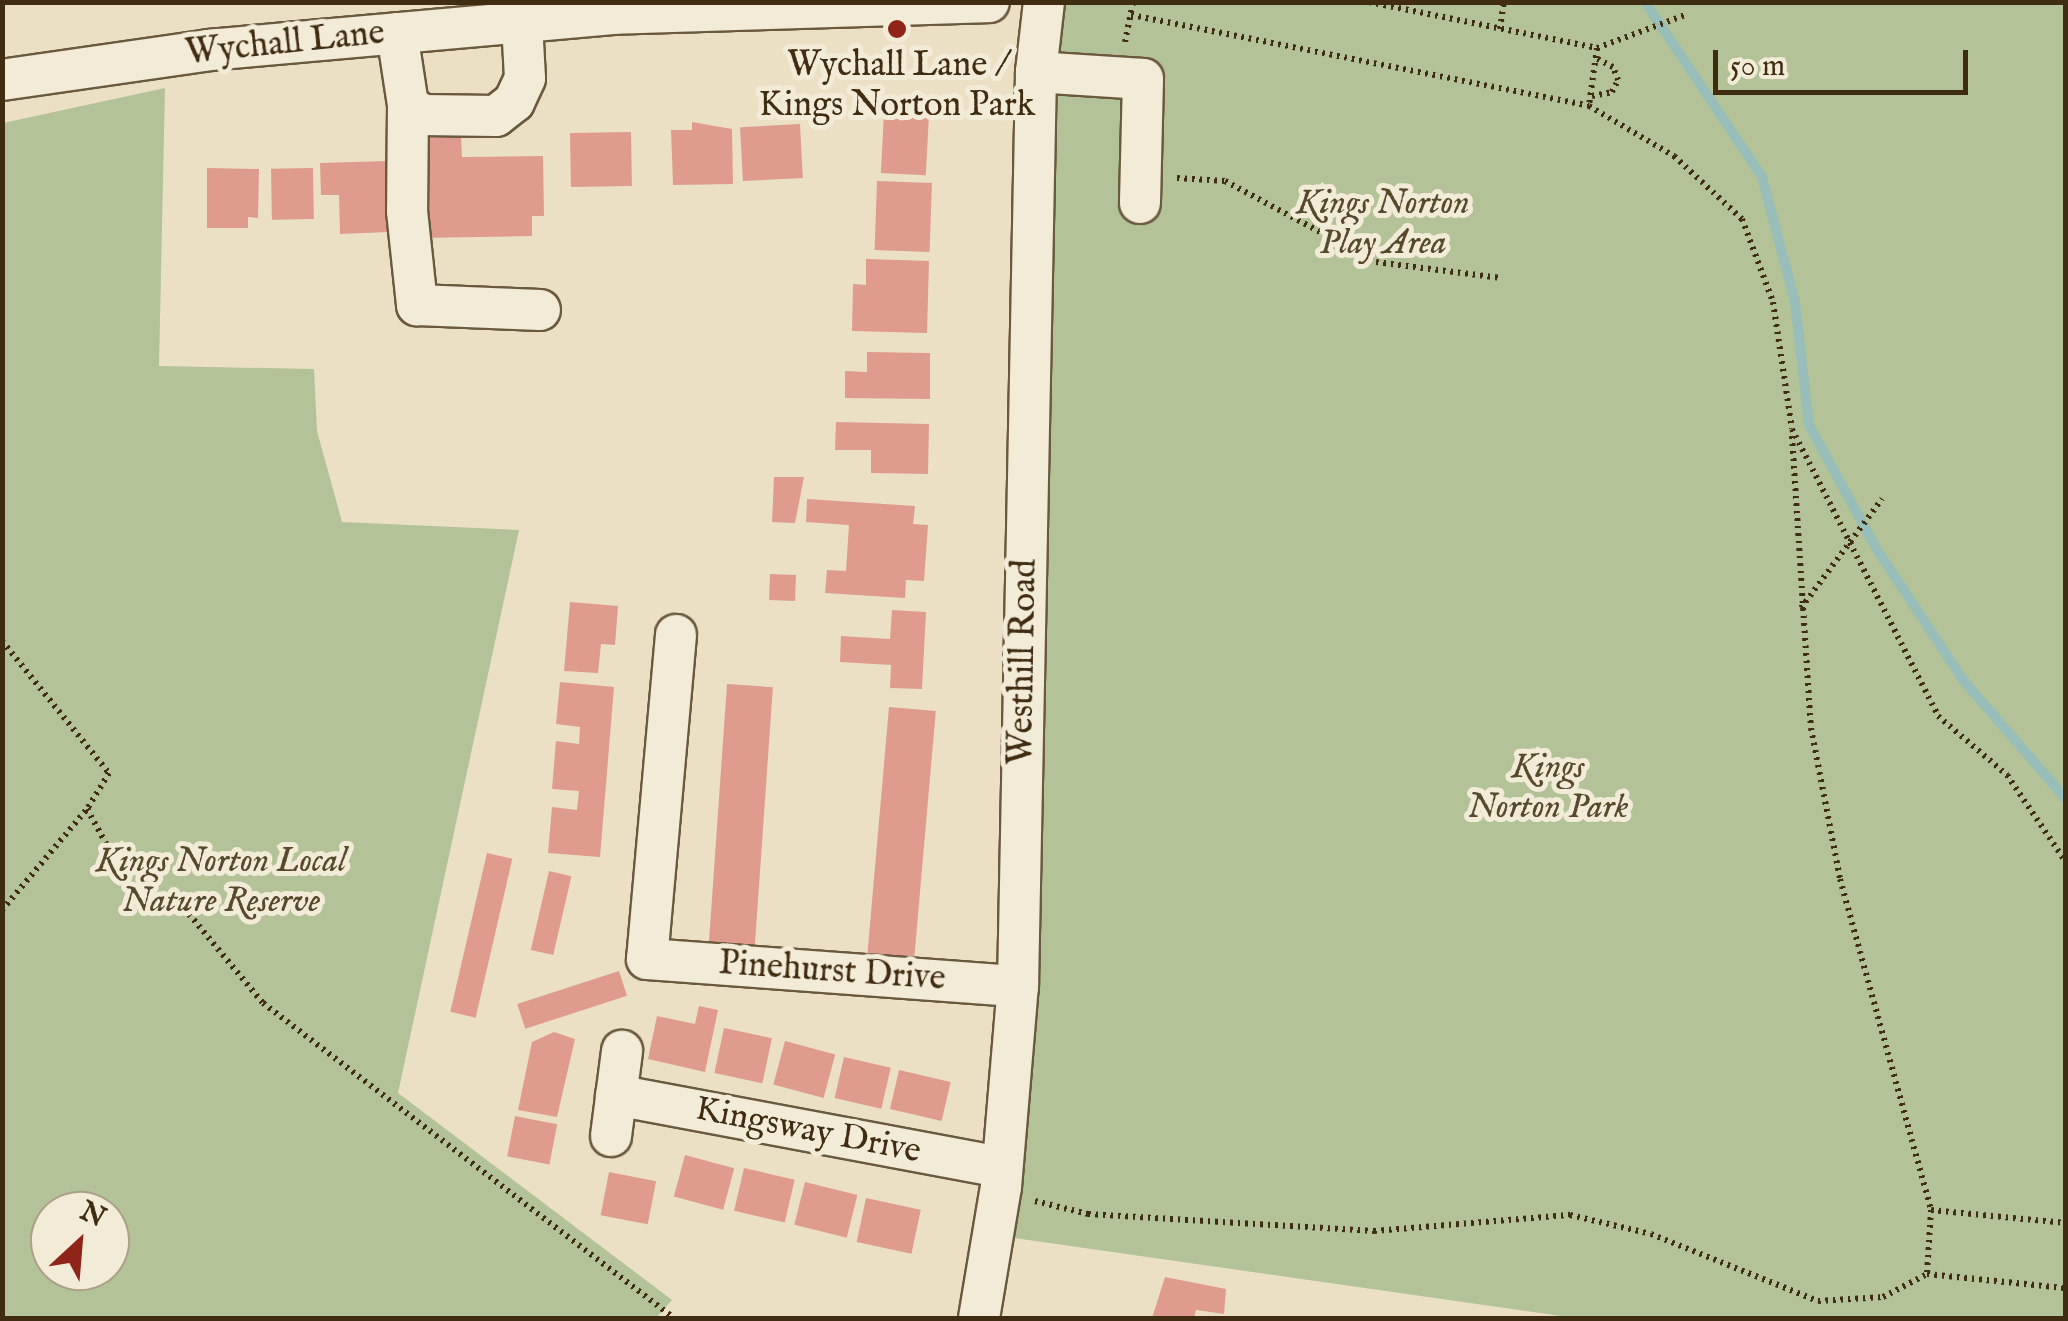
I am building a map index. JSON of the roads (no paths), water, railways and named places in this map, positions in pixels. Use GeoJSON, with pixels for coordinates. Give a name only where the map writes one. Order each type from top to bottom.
{"type":"FeatureCollection","features":[{"type":"Feature","properties":{"kind":"street","name":"Wychall Lane"},"geometry":{"type":"LineString","coordinates":[[2,80],[209,50],[522,22],[989,2]]}},
{"type":"Feature","properties":{"kind":"street","name":"Westhill Road"},"geometry":{"type":"LineString","coordinates":[[980,1318],[1001,1167],[1018,986],[1036,72],[1044,2]]}},
{"type":"Feature","properties":{"kind":"street"},"geometry":{"type":"LineString","coordinates":[[408,105],[422,115],[496,116],[514,102],[524,78],[522,22]]}},
{"type":"Feature","properties":{"kind":"street"},"geometry":{"type":"LineString","coordinates":[[397,33],[408,105],[407,211],[416,305],[540,310]]}},
{"type":"Feature","properties":{"kind":"street"},"geometry":{"type":"LineString","coordinates":[[1036,72],[1143,79],[1140,189]]}},
{"type":"Feature","properties":{"kind":"street","name":"Pinehurst Drive"},"geometry":{"type":"LineString","coordinates":[[676,635],[647,959],[1018,986]]}},
{"type":"Feature","properties":{"kind":"street"},"geometry":{"type":"LineString","coordinates":[[611,1136],[622,1052]]}},
{"type":"Feature","properties":{"kind":"street","name":"Kingsway Drive"},"geometry":{"type":"LineString","coordinates":[[616,1094],[1001,1167]]}},
{"type":"Feature","properties":{"kind":"waterway"},"geometry":{"type":"LineString","coordinates":[[1645,2],[1762,177],[1795,302],[1809,425],[1876,548],[1963,680],[2066,799]]}},
{"type":"Feature","properties":{"kind":"place","name":"Wychall Lane / Kings Norton Park"},"geometry":{"type":"Point","coordinates":[897,29]}},
{"type":"Feature","properties":{"kind":"park label","name":"Kings Norton Play Area"},"geometry":{"type":"Point","coordinates":[1383,224]}},
{"type":"Feature","properties":{"kind":"park label","name":"Kings Norton Park"},"geometry":{"type":"Point","coordinates":[1548,788]}},
{"type":"Feature","properties":{"kind":"park label","name":"Kings Norton Local Nature Reserve"},"geometry":{"type":"Point","coordinates":[221,882]}}]}
